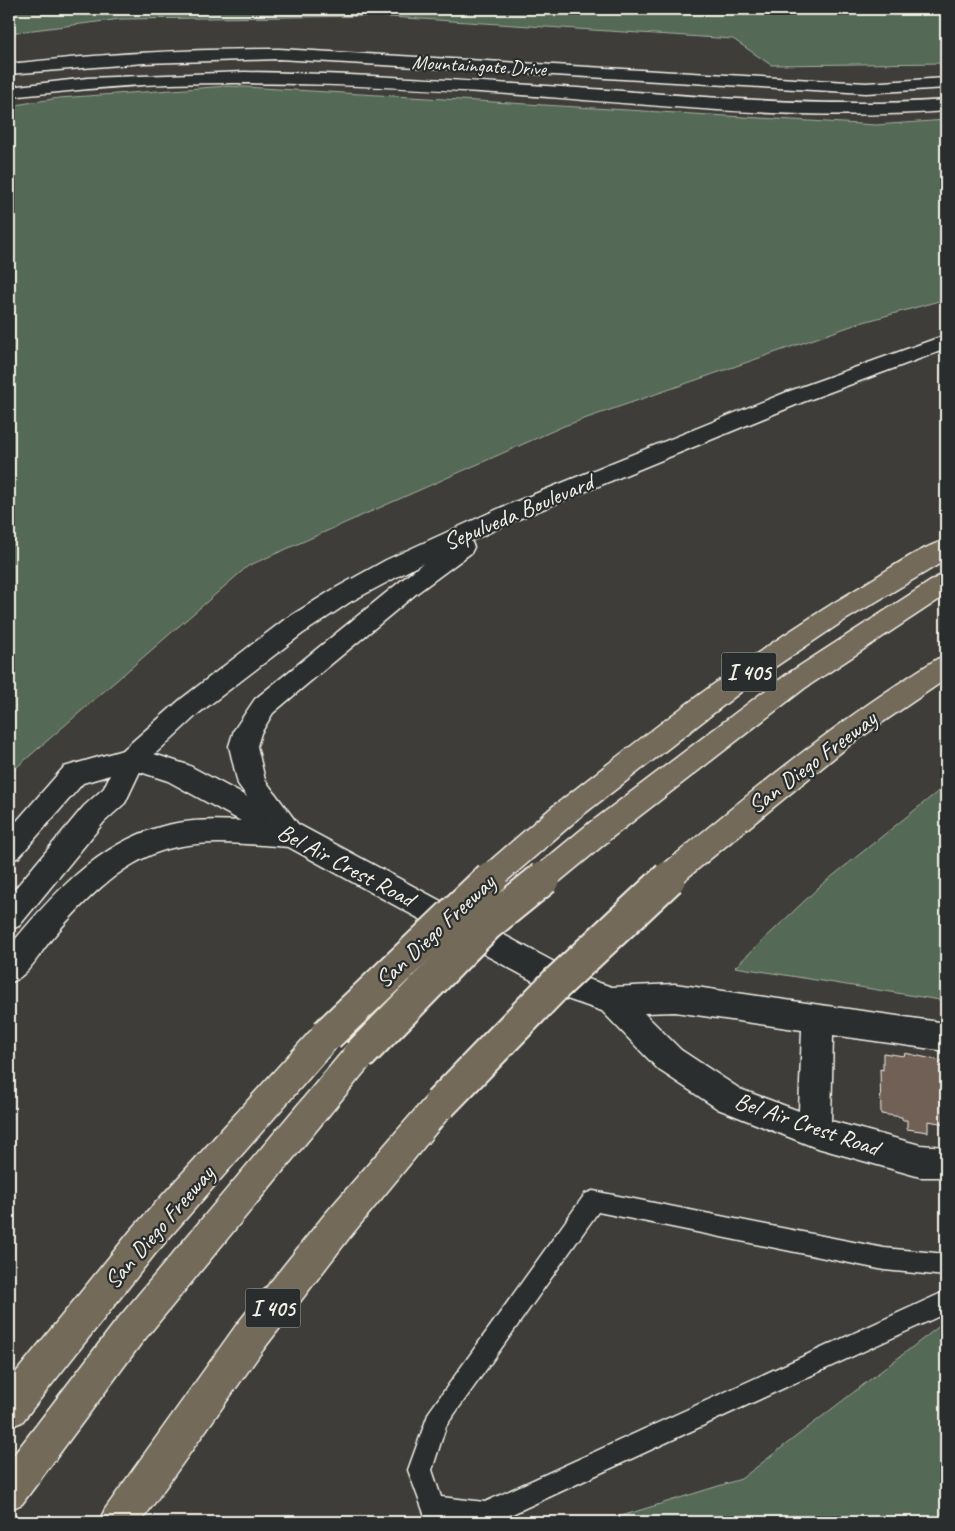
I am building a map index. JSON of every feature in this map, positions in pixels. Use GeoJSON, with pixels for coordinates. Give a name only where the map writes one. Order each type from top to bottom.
{"type":"FeatureCollection","features":[{"type":"Feature","properties":{"kind":"highway","name":"San Diego Freeway"},"geometry":{"type":"LineString","coordinates":[[9,1409],[143,1242],[327,1035],[465,900],[565,814],[677,724],[741,677],[869,593],[946,549]]}},
{"type":"Feature","properties":{"kind":"highway"},"geometry":{"type":"LineString","coordinates":[[9,1491],[128,1333],[359,1055],[486,925],[600,831],[796,681],[946,583]]}},
{"type":"Feature","properties":{"kind":"highway","name":"San Diego Freeway"},"geometry":{"type":"LineString","coordinates":[[118,1522],[250,1337],[337,1226],[440,1104],[530,1010],[628,914],[678,869],[776,787],[828,747],[946,666]]}},
{"type":"Feature","properties":{"kind":"street","name":"Mountaingate Drive"},"geometry":{"type":"LineString","coordinates":[[9,69],[78,61],[187,54],[279,54],[866,88],[946,84]]}},
{"type":"Feature","properties":{"kind":"street","name":"Mountaingate Drive"},"geometry":{"type":"LineString","coordinates":[[9,92],[82,82],[222,75],[450,85],[778,108],[852,110],[946,106]]}},
{"type":"Feature","properties":{"kind":"street","name":"Sepulveda Boulevard"},"geometry":{"type":"LineString","coordinates":[[132,758],[198,700],[293,627],[341,596],[395,566],[508,514],[796,397],[946,342]]}},
{"type":"Feature","properties":{"kind":"street"},"geometry":{"type":"LineString","coordinates":[[290,835],[252,784],[243,746],[248,730],[264,706],[408,587],[508,514]]}},
{"type":"Feature","properties":{"kind":"street"},"geometry":{"type":"LineString","coordinates":[[9,849],[74,775],[132,758]]}},
{"type":"Feature","properties":{"kind":"street"},"geometry":{"type":"LineString","coordinates":[[9,917],[94,814],[115,795],[132,758]]}},
{"type":"Feature","properties":{"kind":"street","name":"Bel Air Crest Road"},"geometry":{"type":"LineString","coordinates":[[132,758],[178,773],[575,989],[612,1001],[675,998],[946,1037]]}},
{"type":"Feature","properties":{"kind":"street"},"geometry":{"type":"LineString","coordinates":[[9,970],[38,930],[96,874],[128,852],[175,835],[202,833],[290,835]]}},
{"type":"Feature","properties":{"kind":"street","name":"Bel Air Crest Road"},"geometry":{"type":"LineString","coordinates":[[612,1001],[670,1060],[729,1099],[814,1132],[920,1161],[946,1162]]}},
{"type":"Feature","properties":{"kind":"street"},"geometry":{"type":"LineString","coordinates":[[814,1132],[818,1018]]}},
{"type":"Feature","properties":{"kind":"lane"},"geometry":{"type":"LineString","coordinates":[[946,1265],[884,1259],[593,1201],[437,1420],[420,1470],[433,1508],[486,1514],[946,1302]]}},
{"type":"Feature","properties":{"kind":"green space"},"geometry":{"type":"Polygon","coordinates":[[[9,9],[946,9],[946,63],[771,65],[733,39],[374,16],[121,19],[9,33],[9,9]]]}},
{"type":"Feature","properties":{"kind":"green space"},"geometry":{"type":"Polygon","coordinates":[[[228,86],[876,125],[946,120],[946,299],[860,323],[564,426],[248,566],[9,774],[9,106],[59,98],[228,86]]]}},
{"type":"Feature","properties":{"kind":"green space"},"geometry":{"type":"Polygon","coordinates":[[[946,785],[946,1001],[735,967],[820,886],[946,785]]]}},
{"type":"Feature","properties":{"kind":"green space"},"geometry":{"type":"Polygon","coordinates":[[[946,1321],[946,1522],[602,1522],[741,1479],[946,1321]]]}},
{"type":"Feature","properties":{"kind":"building"},"geometry":{"type":"Polygon","coordinates":[[[883,1053],[904,1056],[905,1053],[946,1062],[946,1124],[928,1121],[928,1132],[907,1129],[907,1120],[902,1120],[902,1117],[881,1114],[880,1069],[883,1070],[883,1053]]]}}]}
